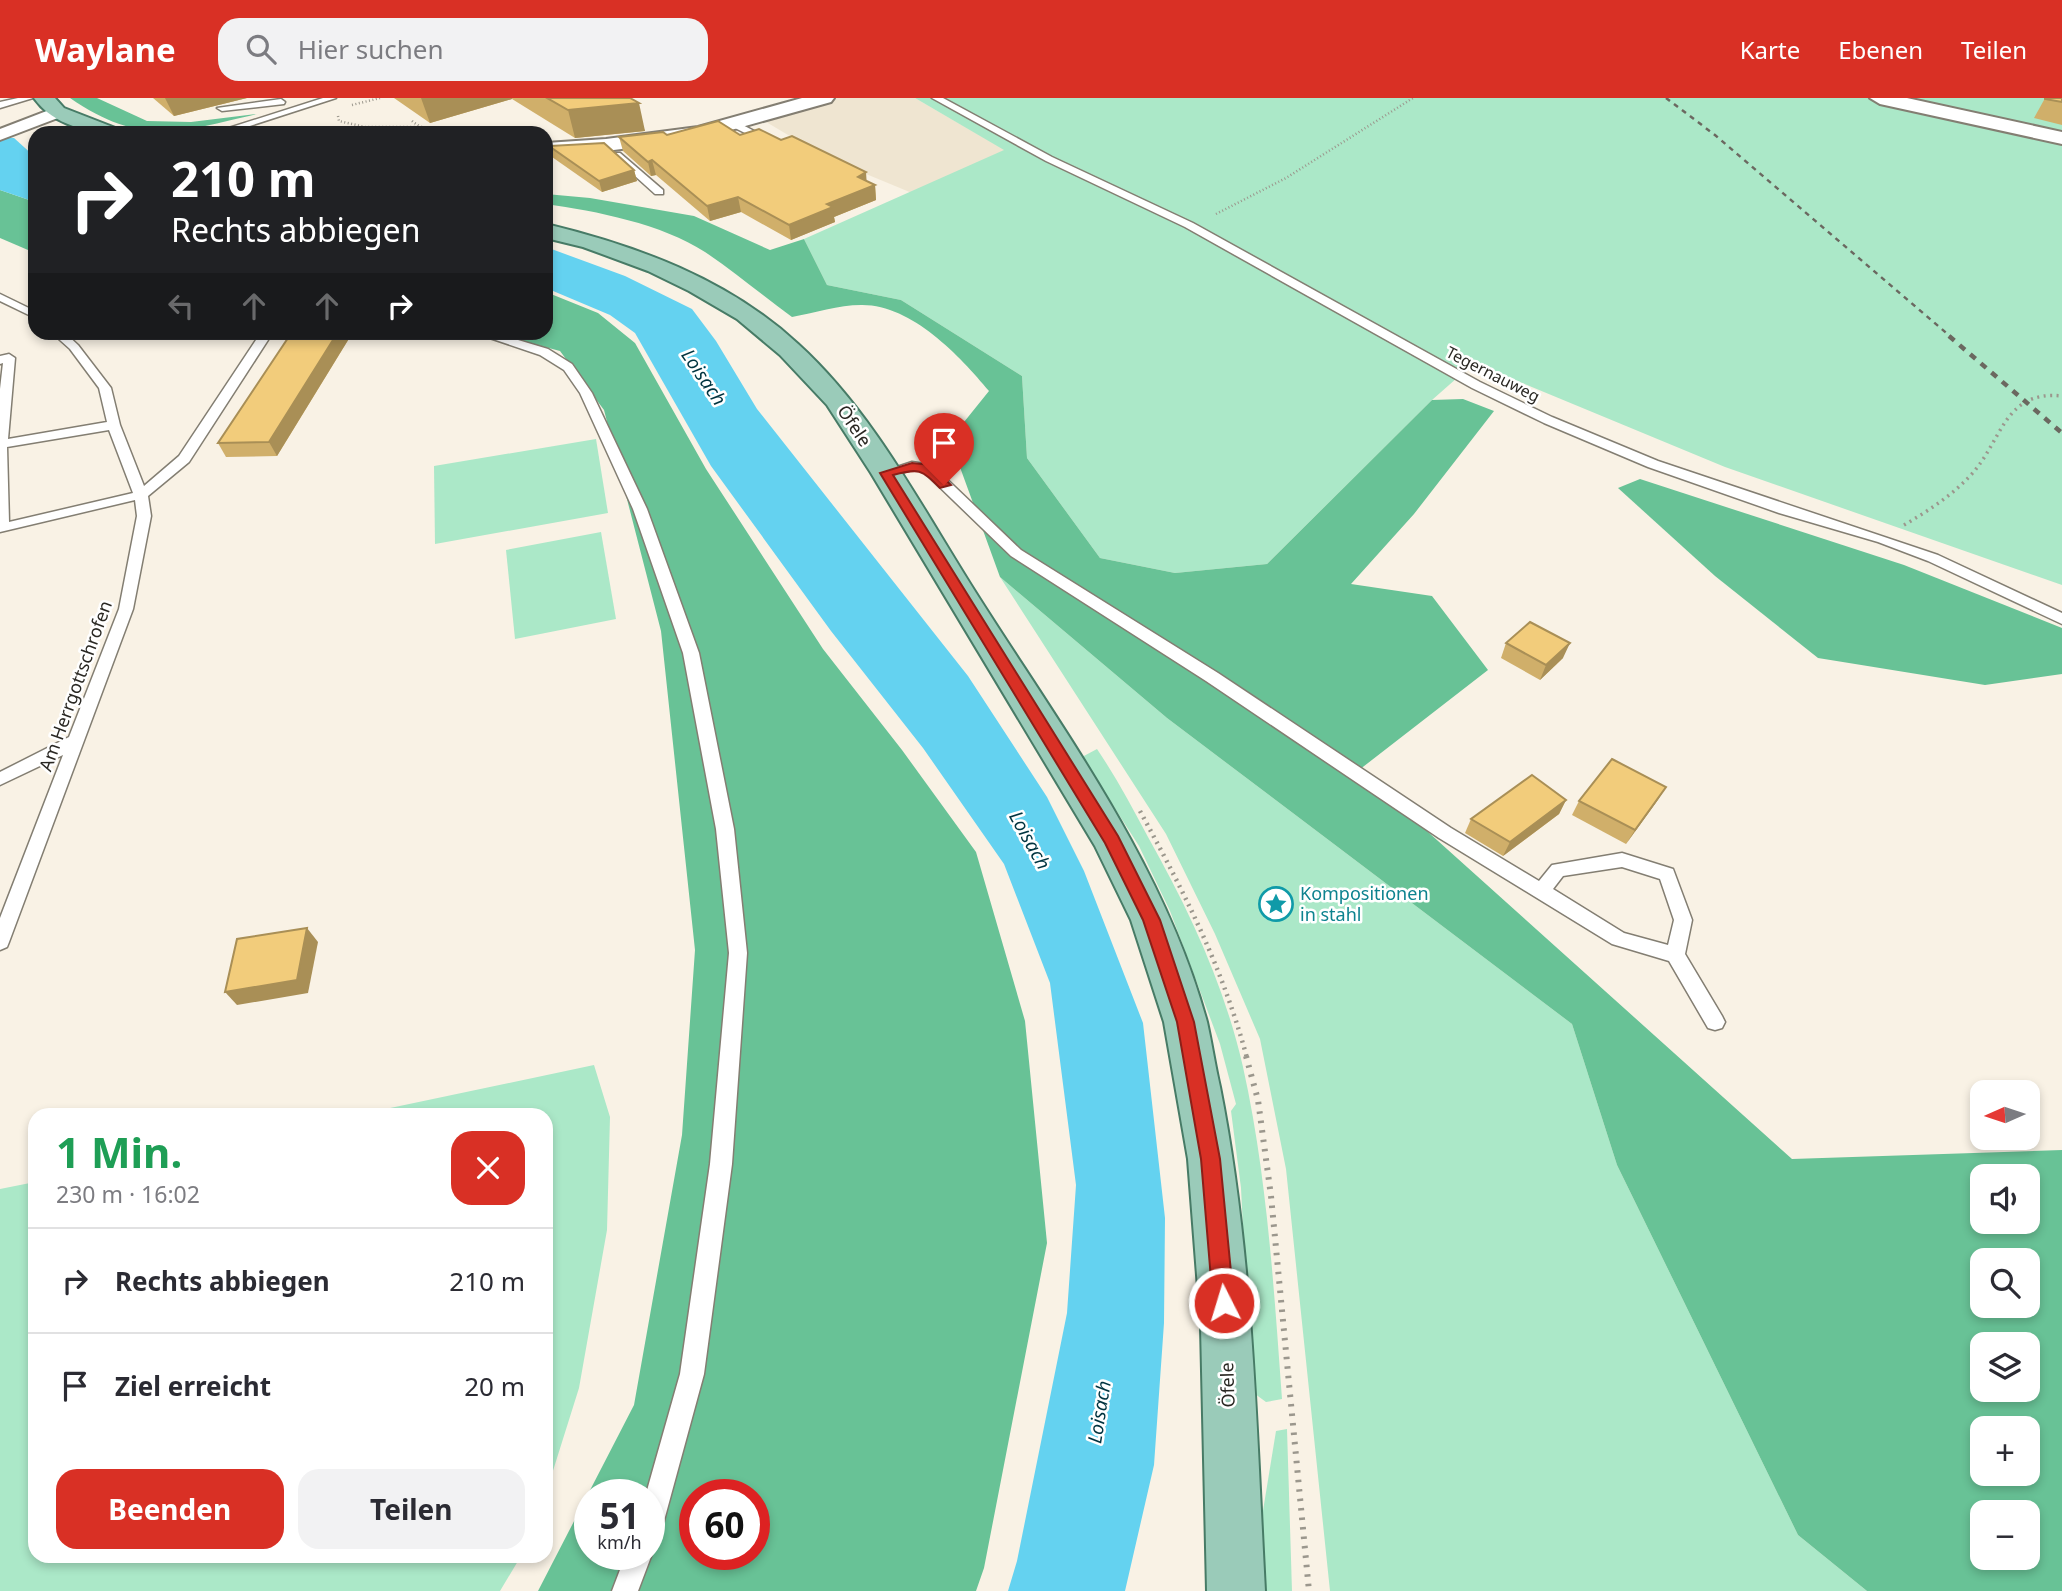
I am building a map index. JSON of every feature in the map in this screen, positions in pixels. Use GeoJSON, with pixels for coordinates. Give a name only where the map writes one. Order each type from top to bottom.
{"type":"FeatureCollection","features":[{"type":"Feature","properties":{"kind":"main road"},"geometry":{"type":"LineString","coordinates":[[50,105],[96,126]]}},
{"type":"Feature","properties":{"kind":"main road","name":"Öfele"},"geometry":{"type":"LineString","coordinates":[[553,233],[591,242],[656,266],[698,286],[746,314],[789,349],[837,400],[886,473],[1112,841],[1151,920],[1185,1022],[1211,1159],[1225,1314],[1236,1591]]}},
{"type":"Feature","properties":{"kind":"street"},"geometry":{"type":"LineString","coordinates":[[553,149],[699,133],[824,98]]}},
{"type":"Feature","properties":{"kind":"street"},"geometry":{"type":"LineString","coordinates":[[1880,98],[2062,138]]}},
{"type":"Feature","properties":{"kind":"street"},"geometry":{"type":"LineString","coordinates":[[8,131],[50,105]]}},
{"type":"Feature","properties":{"kind":"lane"},"geometry":{"type":"LineString","coordinates":[[0,105],[29,98]]}},
{"type":"Feature","properties":{"kind":"lane"},"geometry":{"type":"LineString","coordinates":[[222,108],[266,105],[302,98]]}},
{"type":"Feature","properties":{"kind":"lane"},"geometry":{"type":"LineString","coordinates":[[241,126],[332,98]]}},
{"type":"Feature","properties":{"kind":"lane","name":"Tegernauweg"},"geometry":{"type":"LineString","coordinates":[[936,98],[1049,159],[1189,225],[1475,385],[1548,420],[1666,469],[1784,510],[1883,539],[1933,558],[2062,619]]}},
{"type":"Feature","properties":{"kind":"lane"},"geometry":{"type":"LineString","coordinates":[[734,124],[788,150]]}},
{"type":"Feature","properties":{"kind":"lane"},"geometry":{"type":"LineString","coordinates":[[606,145],[659,192]]}},
{"type":"Feature","properties":{"kind":"lane"},"geometry":{"type":"LineString","coordinates":[[0,297],[28,310]]}},
{"type":"Feature","properties":{"kind":"lane","name":"Am Herrgottschrofen"},"geometry":{"type":"LineString","coordinates":[[0,942],[126,609],[144,516],[141,495],[114,425],[105,388],[66,340]]}},
{"type":"Feature","properties":{"kind":"lane"},"geometry":{"type":"LineString","coordinates":[[0,360],[9,358],[1,444],[2,528],[141,495],[184,459],[262,340]]}},
{"type":"Feature","properties":{"kind":"lane"},"geometry":{"type":"LineString","coordinates":[[504,340],[544,352],[568,367],[586,393],[640,509],[691,653],[725,829],[737,953],[721,1164],[692,1374],[663,1479]]}},
{"type":"Feature","properties":{"kind":"lane"},"geometry":{"type":"LineString","coordinates":[[1,444],[114,425]]}},
{"type":"Feature","properties":{"kind":"lane"},"geometry":{"type":"LineString","coordinates":[[886,473],[912,466],[926,468],[1016,553],[1212,677],[1445,833],[1619,939],[1675,955],[1715,1022]]}},
{"type":"Feature","properties":{"kind":"lane"},"geometry":{"type":"LineString","coordinates":[[0,779],[78,740]]}},
{"type":"Feature","properties":{"kind":"lane"},"geometry":{"type":"LineString","coordinates":[[1541,891],[1558,870],[1622,860],[1667,874],[1683,920],[1675,955]]}},
{"type":"Feature","properties":{"kind":"lane"},"geometry":{"type":"LineString","coordinates":[[625,1591],[633,1570]]}},
{"type":"Feature","properties":{"kind":"path"},"geometry":{"type":"LineString","coordinates":[[345,107],[380,98]]}},
{"type":"Feature","properties":{"kind":"path"},"geometry":{"type":"LineString","coordinates":[[1189,225],[1265,191],[1413,98]]}},
{"type":"Feature","properties":{"kind":"path"},"geometry":{"type":"LineString","coordinates":[[338,114],[339,121],[361,126]]}},
{"type":"Feature","properties":{"kind":"path"},"geometry":{"type":"LineString","coordinates":[[1883,539],[1944,499],[1975,471],[2008,416],[2023,399],[2049,393],[2062,396]]}},
{"type":"Feature","properties":{"kind":"shaded area"},"geometry":{"type":"Polygon","coordinates":[[[806,98],[915,98],[1005,150],[912,193],[825,157],[753,114],[806,98]]]}},
{"type":"Feature","properties":{"kind":"green space"},"geometry":{"type":"Polygon","coordinates":[[[70,98],[97,98],[147,121],[191,122],[257,114],[205,126],[127,126],[95,113],[70,98]]]}},
{"type":"Feature","properties":{"kind":"green space"},"geometry":{"type":"Polygon","coordinates":[[[915,98],[2062,98],[2062,585],[1725,467],[1474,363],[1432,400],[1267,564],[1175,573],[1100,558],[1027,458],[1022,376],[901,300],[827,285],[804,239],[1004,150],[915,98]]]}},
{"type":"Feature","properties":{"kind":"green space"},"geometry":{"type":"Polygon","coordinates":[[[0,190],[28,200],[28,250],[0,238],[0,190]]]}},
{"type":"Feature","properties":{"kind":"green space"},"geometry":{"type":"Polygon","coordinates":[[[553,195],[590,198],[694,216],[770,250],[804,239],[827,285],[901,300],[1022,376],[1027,458],[1100,558],[1175,573],[1267,564],[1432,400],[1463,399],[1494,411],[1414,514],[1351,584],[1432,596],[1488,670],[1359,770],[1792,1159],[2062,1150],[2062,1591],[1867,1591],[1798,1535],[1617,1165],[1572,1024],[1167,718],[1000,577],[957,459],[960,427],[989,391],[933,334],[898,313],[880,307],[844,306],[792,317],[705,252],[669,234],[628,220],[553,205],[553,195]]]}},
{"type":"Feature","properties":{"kind":"green space"},"geometry":{"type":"Polygon","coordinates":[[[553,295],[598,313],[635,343],[706,469],[823,649],[902,750],[976,852],[1025,1021],[1047,1243],[984,1568],[976,1591],[538,1591],[574,1521],[574,1570],[665,1570],[665,1479],[596,1479],[634,1405],[682,1135],[695,950],[661,631],[604,410],[560,351],[518,340],[553,340],[553,295]]]}},
{"type":"Feature","properties":{"kind":"green space"},"geometry":{"type":"Polygon","coordinates":[[[596,439],[608,513],[435,544],[434,466],[596,439]]]}},
{"type":"Feature","properties":{"kind":"green space"},"geometry":{"type":"Polygon","coordinates":[[[1640,479],[1904,565],[2062,628],[2062,674],[1985,685],[1818,658],[1715,576],[1618,488],[1640,479]]]}},
{"type":"Feature","properties":{"kind":"green space"},"geometry":{"type":"Polygon","coordinates":[[[601,532],[616,619],[515,639],[506,550],[601,532]]]}},
{"type":"Feature","properties":{"kind":"green space"},"geometry":{"type":"Polygon","coordinates":[[[1000,577],[1167,718],[1572,1024],[1617,1165],[1798,1535],[1867,1591],[1330,1591],[1286,1169],[1260,1039],[1215,934],[1166,834],[1000,577]]]}},
{"type":"Feature","properties":{"kind":"green space"},"geometry":{"type":"Polygon","coordinates":[[[1097,749],[1130,803],[1191,920],[1226,1006],[1235,1036],[1251,1108],[1264,1191],[1282,1399],[1266,1402],[1251,1391],[1241,1188],[1231,1111],[1236,1104],[1220,1044],[1170,911],[1139,846],[1082,757],[1097,749]]]}},
{"type":"Feature","properties":{"kind":"green space"},"geometry":{"type":"Polygon","coordinates":[[[594,1065],[610,1117],[607,1230],[579,1388],[553,1471],[553,1108],[390,1108],[594,1065]]]}},
{"type":"Feature","properties":{"kind":"green space"},"geometry":{"type":"Polygon","coordinates":[[[28,1183],[28,1563],[517,1563],[500,1591],[0,1591],[0,1189],[28,1183]]]}},
{"type":"Feature","properties":{"kind":"green space"},"geometry":{"type":"Polygon","coordinates":[[[1287,1429],[1292,1591],[1264,1591],[1260,1529],[1276,1431],[1287,1429]]]}},
{"type":"Feature","properties":{"kind":"water"},"geometry":{"type":"Polygon","coordinates":[[[0,137],[14,138],[28,151],[28,200],[0,190],[0,137]]]}},
{"type":"Feature","properties":{"kind":"water","name":"Loisach"},"geometry":{"type":"Polygon","coordinates":[[[553,250],[625,276],[692,309],[716,341],[757,409],[968,676],[1047,797],[1084,871],[1143,1023],[1165,1218],[1164,1323],[1154,1465],[1125,1591],[1008,1591],[1017,1561],[1067,1313],[1076,1185],[1050,983],[1004,864],[923,748],[831,631],[711,466],[635,333],[610,315],[553,291],[553,250]]]}},
{"type":"Feature","properties":{"kind":"building"},"geometry":{"type":"Polygon","coordinates":[[[547,98],[630,98],[639,103],[568,110],[547,98]]]}},
{"type":"Feature","properties":{"kind":"building"},"geometry":{"type":"Polygon","coordinates":[[[2062,98],[2062,102],[2045,99],[2062,98]]]}},
{"type":"Feature","properties":{"kind":"building"},"geometry":{"type":"Polygon","coordinates":[[[718,121],[740,135],[759,129],[781,140],[792,136],[866,172],[858,177],[875,185],[827,204],[833,207],[789,225],[738,197],[707,206],[652,160],[648,162],[619,137],[663,132],[667,135],[718,121]]]}},
{"type":"Feature","properties":{"kind":"building"},"geometry":{"type":"Polygon","coordinates":[[[604,143],[634,170],[599,181],[553,149],[553,146],[604,143]]]}},
{"type":"Feature","properties":{"kind":"building"},"geometry":{"type":"Polygon","coordinates":[[[287,340],[333,340],[269,442],[218,443],[287,340]]]}},
{"type":"Feature","properties":{"kind":"building"},"geometry":{"type":"Polygon","coordinates":[[[1530,622],[1570,643],[1546,665],[1506,643],[1530,622]]]}},
{"type":"Feature","properties":{"kind":"building"},"geometry":{"type":"Polygon","coordinates":[[[1612,759],[1666,787],[1635,830],[1579,801],[1612,759]]]}},
{"type":"Feature","properties":{"kind":"building"},"geometry":{"type":"Polygon","coordinates":[[[1532,775],[1566,800],[1510,842],[1471,819],[1532,775]]]}},
{"type":"Feature","properties":{"kind":"building"},"geometry":{"type":"Polygon","coordinates":[[[307,928],[297,980],[225,992],[237,939],[307,928]]]}},
{"type":"Feature","properties":{"kind":"railway"},"geometry":{"type":"LineString","coordinates":[[1666,98],[1715,135],[1951,337]]}},
{"type":"Feature","properties":{"kind":"railway"},"geometry":{"type":"LineString","coordinates":[[1949,336],[2062,433]]}},
{"type":"Feature","properties":{"kind":"place","name":"Kompositionen in stahl"},"geometry":{"type":"Point","coordinates":[1276,904]}},
{"type":"Feature","properties":{"kind":"route"},"geometry":{"type":"LineString","coordinates":[[944,485],[926,468],[912,466],[886,473],[1112,841],[1151,920],[1185,1022],[1211,1159],[1224,1303]]}}]}
